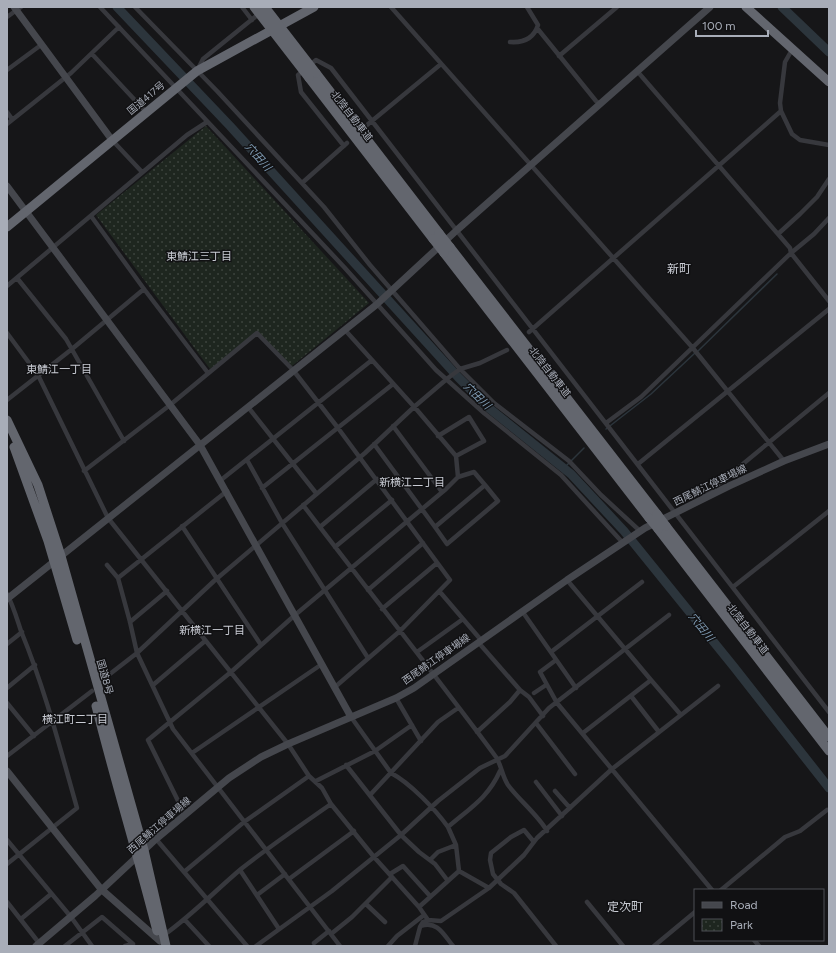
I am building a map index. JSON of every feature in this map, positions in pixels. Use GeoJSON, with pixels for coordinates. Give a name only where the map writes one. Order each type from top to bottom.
{"type":"FeatureCollection","features":[{"type":"Feature","properties":{"kind":"highway","name":"北陸自動車道"},"geometry":{"type":"LineString","coordinates":[[254,7],[313,76],[653,516],[829,751]]}},
{"type":"Feature","properties":{"kind":"highway","name":"北陸自動車道"},"geometry":{"type":"LineString","coordinates":[[266,7],[313,76]]}},
{"type":"Feature","properties":{"kind":"highway","name":"国道417号"},"geometry":{"type":"LineString","coordinates":[[7,227],[197,71],[299,13],[314,7]]}},
{"type":"Feature","properties":{"kind":"highway"},"geometry":{"type":"LineString","coordinates":[[746,7],[829,82]]}},
{"type":"Feature","properties":{"kind":"highway","name":"国道8号"},"geometry":{"type":"LineString","coordinates":[[7,420],[38,485],[141,853],[163,942]]}},
{"type":"Feature","properties":{"kind":"highway","name":"国道8号"},"geometry":{"type":"LineString","coordinates":[[7,434],[58,559]]}},
{"type":"Feature","properties":{"kind":"highway","name":"北陸自動車道"},"geometry":{"type":"LineString","coordinates":[[662,528],[829,737]]}},
{"type":"Feature","properties":{"kind":"street"},"geometry":{"type":"LineString","coordinates":[[100,7],[344,267],[376,305],[436,370],[484,413],[561,475],[624,542]]}},
{"type":"Feature","properties":{"kind":"street"},"geometry":{"type":"LineString","coordinates":[[135,7],[253,129],[302,183],[459,369],[494,403],[569,462],[638,533]]}},
{"type":"Feature","properties":{"kind":"street"},"geometry":{"type":"LineString","coordinates":[[242,7],[252,20]]}},
{"type":"Feature","properties":{"kind":"street"},"geometry":{"type":"LineString","coordinates":[[197,71],[203,59],[266,7]]}},
{"type":"Feature","properties":{"kind":"street"},"geometry":{"type":"LineString","coordinates":[[391,7],[692,347],[784,461]]}},
{"type":"Feature","properties":{"kind":"street"},"geometry":{"type":"LineString","coordinates":[[510,42],[522,42],[535,33],[538,24],[527,7]]}},
{"type":"Feature","properties":{"kind":"street"},"geometry":{"type":"LineString","coordinates":[[559,56],[617,7]]}},
{"type":"Feature","properties":{"kind":"street"},"geometry":{"type":"LineString","coordinates":[[7,864],[77,808],[62,751],[57,738],[54,721],[35,665],[8,597],[58,559],[376,305],[457,230],[710,7]]}},
{"type":"Feature","properties":{"kind":"street"},"geometry":{"type":"LineString","coordinates":[[7,17],[17,8],[41,45],[112,140],[142,172]]}},
{"type":"Feature","properties":{"kind":"street"},"geometry":{"type":"LineString","coordinates":[[7,124],[66,78],[119,28]]}},
{"type":"Feature","properties":{"kind":"street"},"geometry":{"type":"LineString","coordinates":[[537,28],[600,104]]}},
{"type":"Feature","properties":{"kind":"street"},"geometry":{"type":"LineString","coordinates":[[7,70],[41,45]]}},
{"type":"Feature","properties":{"kind":"street"},"geometry":{"type":"LineString","coordinates":[[793,48],[785,62],[780,103],[781,112],[792,134],[800,140],[829,144]]}},
{"type":"Feature","properties":{"kind":"street"},"geometry":{"type":"LineString","coordinates":[[92,54],[146,112]]}},
{"type":"Feature","properties":{"kind":"street"},"geometry":{"type":"LineString","coordinates":[[302,183],[345,145],[301,92],[298,75],[316,60],[331,68],[373,121],[457,230],[531,330],[638,464],[829,712]]}},
{"type":"Feature","properties":{"kind":"street"},"geometry":{"type":"LineString","coordinates":[[368,125],[441,64]]}},
{"type":"Feature","properties":{"kind":"street"},"geometry":{"type":"LineString","coordinates":[[637,71],[790,248],[791,253],[829,301]]}},
{"type":"Feature","properties":{"kind":"street"},"geometry":{"type":"LineString","coordinates":[[7,112],[12,119]]}},
{"type":"Feature","properties":{"kind":"street"},"geometry":{"type":"LineString","coordinates":[[531,330],[781,112]]}},
{"type":"Feature","properties":{"kind":"street"},"geometry":{"type":"LineString","coordinates":[[7,286],[187,135],[207,122]]}},
{"type":"Feature","properties":{"kind":"street"},"geometry":{"type":"LineString","coordinates":[[778,234],[804,210],[829,179]]}},
{"type":"Feature","properties":{"kind":"street"},"geometry":{"type":"LineString","coordinates":[[7,186],[200,445],[221,480],[351,717],[391,773],[397,776],[431,807],[448,827],[456,845],[460,871]]}},
{"type":"Feature","properties":{"kind":"street"},"geometry":{"type":"LineString","coordinates":[[91,216],[208,373]]}},
{"type":"Feature","properties":{"kind":"street"},"geometry":{"type":"LineString","coordinates":[[606,423],[641,397],[791,253],[814,234],[829,218]]}},
{"type":"Feature","properties":{"kind":"street"},"geometry":{"type":"LineString","coordinates":[[17,278],[66,339],[124,441]]}},
{"type":"Feature","properties":{"kind":"street"},"geometry":{"type":"LineString","coordinates":[[7,400],[72,349],[144,289]]}},
{"type":"Feature","properties":{"kind":"street"},"geometry":{"type":"LineString","coordinates":[[638,464],[829,309]]}},
{"type":"Feature","properties":{"kind":"street"},"geometry":{"type":"LineString","coordinates":[[345,330],[456,456],[458,477]]}},
{"type":"Feature","properties":{"kind":"street"},"geometry":{"type":"LineString","coordinates":[[7,333],[38,375],[108,518],[140,560],[183,610],[205,641],[288,744],[309,776],[316,781],[331,804],[374,857],[419,907],[428,920]]}},
{"type":"Feature","properties":{"kind":"street"},"geometry":{"type":"LineString","coordinates":[[84,471],[170,405],[257,333],[293,370],[360,456],[450,580],[440,592],[400,630],[335,687]]}},
{"type":"Feature","properties":{"kind":"street"},"geometry":{"type":"LineString","coordinates":[[7,756],[54,721],[137,653],[218,578],[257,546],[459,369],[480,363],[507,350]]}},
{"type":"Feature","properties":{"kind":"street"},"geometry":{"type":"LineString","coordinates":[[221,480],[372,360]]}},
{"type":"Feature","properties":{"kind":"street"},"geometry":{"type":"LineString","coordinates":[[262,488],[393,384]]}},
{"type":"Feature","properties":{"kind":"street"},"geometry":{"type":"LineString","coordinates":[[695,504],[829,393]]}},
{"type":"Feature","properties":{"kind":"street"},"geometry":{"type":"LineString","coordinates":[[248,407],[316,493]]}},
{"type":"Feature","properties":{"kind":"street"},"geometry":{"type":"LineString","coordinates":[[438,436],[469,416],[486,442],[456,456]]}},
{"type":"Feature","properties":{"kind":"street"},"geometry":{"type":"LineString","coordinates":[[393,426],[442,492]]}},
{"type":"Feature","properties":{"kind":"street"},"geometry":{"type":"LineString","coordinates":[[185,815],[148,740],[231,672],[295,615],[325,591],[421,509],[442,492],[458,477],[474,472],[498,501],[447,544],[421,509],[374,444]]}},
{"type":"Feature","properties":{"kind":"street","name":"西尾鯖江停車場線"},"geometry":{"type":"LineString","coordinates":[[37,944],[71,917],[156,839],[217,788],[261,757],[396,698],[434,675],[522,611],[638,533],[729,486],[784,461],[829,444]]}},
{"type":"Feature","properties":{"kind":"street"},"geometry":{"type":"LineString","coordinates":[[247,460],[282,524],[368,658]]}},
{"type":"Feature","properties":{"kind":"street"},"geometry":{"type":"LineString","coordinates":[[320,527],[377,479]]}},
{"type":"Feature","properties":{"kind":"street"},"geometry":{"type":"LineString","coordinates":[[435,527],[485,485]]}},
{"type":"Feature","properties":{"kind":"street"},"geometry":{"type":"LineString","coordinates":[[118,578],[227,491]]}},
{"type":"Feature","properties":{"kind":"street"},"geometry":{"type":"LineString","coordinates":[[335,547],[392,500]]}},
{"type":"Feature","properties":{"kind":"street"},"geometry":{"type":"LineString","coordinates":[[303,505],[382,609],[417,652],[498,760],[500,771],[507,783],[548,831]]}},
{"type":"Feature","properties":{"kind":"street"},"geometry":{"type":"LineString","coordinates":[[733,587],[829,511]]}},
{"type":"Feature","properties":{"kind":"street"},"geometry":{"type":"LineString","coordinates":[[182,526],[218,578],[261,645]]}},
{"type":"Feature","properties":{"kind":"street"},"geometry":{"type":"LineString","coordinates":[[368,590],[423,544]]}},
{"type":"Feature","properties":{"kind":"street"},"geometry":{"type":"LineString","coordinates":[[382,609],[437,563]]}},
{"type":"Feature","properties":{"kind":"street"},"geometry":{"type":"LineString","coordinates":[[107,565],[118,578],[137,653],[173,730],[340,946]]}},
{"type":"Feature","properties":{"kind":"street"},"geometry":{"type":"LineString","coordinates":[[567,580],[681,715]]}},
{"type":"Feature","properties":{"kind":"street"},"geometry":{"type":"LineString","coordinates":[[551,652],[642,582]]}},
{"type":"Feature","properties":{"kind":"street"},"geometry":{"type":"LineString","coordinates":[[130,622],[167,591]]}},
{"type":"Feature","properties":{"kind":"street"},"geometry":{"type":"LineString","coordinates":[[440,592],[520,690],[529,697],[543,716]]}},
{"type":"Feature","properties":{"kind":"street"},"geometry":{"type":"LineString","coordinates":[[522,611],[576,688]]}},
{"type":"Feature","properties":{"kind":"street"},"geometry":{"type":"LineString","coordinates":[[256,946],[310,908],[401,835],[431,807],[480,768],[505,756],[549,708],[669,616]]}},
{"type":"Feature","properties":{"kind":"street"},"geometry":{"type":"LineString","coordinates":[[417,652],[463,619]]}},
{"type":"Feature","properties":{"kind":"street"},"geometry":{"type":"LineString","coordinates":[[7,644],[22,632]]}},
{"type":"Feature","properties":{"kind":"street"},"geometry":{"type":"LineString","coordinates":[[153,685],[205,641]]}},
{"type":"Feature","properties":{"kind":"street"},"geometry":{"type":"LineString","coordinates":[[556,660],[540,672],[557,703],[711,889]]}},
{"type":"Feature","properties":{"kind":"street"},"geometry":{"type":"LineString","coordinates":[[192,753],[322,664]]}},
{"type":"Feature","properties":{"kind":"street"},"geometry":{"type":"LineString","coordinates":[[7,688],[35,665]]}},
{"type":"Feature","properties":{"kind":"street"},"geometry":{"type":"LineString","coordinates":[[583,733],[651,680]]}},
{"type":"Feature","properties":{"kind":"street"},"geometry":{"type":"LineString","coordinates":[[534,693],[546,685]]}},
{"type":"Feature","properties":{"kind":"street"},"geometry":{"type":"LineString","coordinates":[[415,946],[420,927],[423,922],[428,920],[441,921],[498,881],[534,842],[548,831],[570,808],[612,769],[718,686]]}},
{"type":"Feature","properties":{"kind":"street"},"geometry":{"type":"LineString","coordinates":[[477,732],[510,702],[520,690]]}},
{"type":"Feature","properties":{"kind":"street"},"geometry":{"type":"LineString","coordinates":[[631,696],[659,732]]}},
{"type":"Feature","properties":{"kind":"street"},"geometry":{"type":"LineString","coordinates":[[396,698],[420,741]]}},
{"type":"Feature","properties":{"kind":"street"},"geometry":{"type":"LineString","coordinates":[[7,703],[34,736]]}},
{"type":"Feature","properties":{"kind":"street"},"geometry":{"type":"LineString","coordinates":[[370,795],[438,722],[458,708]]}},
{"type":"Feature","properties":{"kind":"street"},"geometry":{"type":"LineString","coordinates":[[536,723],[575,774]]}},
{"type":"Feature","properties":{"kind":"street"},"geometry":{"type":"LineString","coordinates":[[316,781],[375,751],[412,726]]}},
{"type":"Feature","properties":{"kind":"street"},"geometry":{"type":"LineString","coordinates":[[346,765],[401,835],[419,852],[435,864],[448,881]]}},
{"type":"Feature","properties":{"kind":"street"},"geometry":{"type":"LineString","coordinates":[[7,771],[101,889],[163,942],[240,870],[266,849],[331,804]]}},
{"type":"Feature","properties":{"kind":"street"},"geometry":{"type":"LineString","coordinates":[[448,827],[468,809],[482,800],[495,783],[500,771]]}},
{"type":"Feature","properties":{"kind":"street"},"geometry":{"type":"LineString","coordinates":[[184,872],[244,822],[309,776]]}},
{"type":"Feature","properties":{"kind":"street"},"geometry":{"type":"LineString","coordinates":[[536,782],[562,816]]}},
{"type":"Feature","properties":{"kind":"street"},"geometry":{"type":"LineString","coordinates":[[555,791],[570,808]]}},
{"type":"Feature","properties":{"kind":"street"},"geometry":{"type":"LineString","coordinates":[[722,889],[785,837],[800,831],[827,810]]}},
{"type":"Feature","properties":{"kind":"street"},"geometry":{"type":"LineString","coordinates":[[534,842],[524,830],[491,853],[490,865],[493,874],[498,881],[514,893],[556,946]]}},
{"type":"Feature","properties":{"kind":"street"},"geometry":{"type":"LineString","coordinates":[[289,880],[354,831]]}},
{"type":"Feature","properties":{"kind":"street"},"geometry":{"type":"LineString","coordinates":[[156,839],[247,946]]}},
{"type":"Feature","properties":{"kind":"street"},"geometry":{"type":"LineString","coordinates":[[7,840],[71,917],[92,946]]}},
{"type":"Feature","properties":{"kind":"street"},"geometry":{"type":"LineString","coordinates":[[430,860],[438,852],[456,845]]}},
{"type":"Feature","properties":{"kind":"street"},"geometry":{"type":"LineString","coordinates":[[314,943],[366,904],[391,876],[403,866],[430,896]]}},
{"type":"Feature","properties":{"kind":"street"},"geometry":{"type":"LineString","coordinates":[[240,870],[279,929]]}},
{"type":"Feature","properties":{"kind":"street"},"geometry":{"type":"LineString","coordinates":[[419,907],[460,871]]}},
{"type":"Feature","properties":{"kind":"street"},"geometry":{"type":"LineString","coordinates":[[460,871],[489,888]]}},
{"type":"Feature","properties":{"kind":"street"},"geometry":{"type":"LineString","coordinates":[[257,895],[285,874]]}},
{"type":"Feature","properties":{"kind":"street"},"geometry":{"type":"LineString","coordinates":[[21,919],[51,894]]}},
{"type":"Feature","properties":{"kind":"street"},"geometry":{"type":"LineString","coordinates":[[7,902],[21,919],[37,944]]}},
{"type":"Feature","properties":{"kind":"street"},"geometry":{"type":"LineString","coordinates":[[587,902],[623,946]]}},
{"type":"Feature","properties":{"kind":"street"},"geometry":{"type":"LineString","coordinates":[[366,904],[385,922]]}},
{"type":"Feature","properties":{"kind":"street"},"geometry":{"type":"LineString","coordinates":[[654,946],[694,913]]}},
{"type":"Feature","properties":{"kind":"street"},"geometry":{"type":"LineString","coordinates":[[388,946],[424,915]]}},
{"type":"Feature","properties":{"kind":"street"},"geometry":{"type":"LineString","coordinates":[[65,946],[102,918],[133,944],[125,946]]}},
{"type":"Feature","properties":{"kind":"street"},"geometry":{"type":"LineString","coordinates":[[185,920],[209,946]]}},
{"type":"Feature","properties":{"kind":"street"},"geometry":{"type":"LineString","coordinates":[[420,927],[428,924],[435,925],[453,946]]}},
{"type":"Feature","properties":{"kind":"green space"},"geometry":{"type":"Polygon","coordinates":[[[206,126],[369,303],[292,366],[258,332],[210,369],[96,215],[206,126]]]}},
{"type":"Feature","properties":{"kind":"waterway","name":"穴田川"},"geometry":{"type":"LineString","coordinates":[[117,7],[230,126],[458,377],[490,409],[571,474],[624,531],[829,788]]}},
{"type":"Feature","properties":{"kind":"waterway"},"geometry":{"type":"LineString","coordinates":[[782,7],[829,52]]}},
{"type":"Feature","properties":{"kind":"waterway"},"geometry":{"type":"LineString","coordinates":[[698,351],[777,274]]}},
{"type":"Feature","properties":{"kind":"waterway"},"geometry":{"type":"LineString","coordinates":[[606,429],[651,394],[695,353]]}},
{"type":"Feature","properties":{"kind":"waterway"},"geometry":{"type":"LineString","coordinates":[[564,468],[584,448]]}},
{"type":"Feature","properties":{"kind":"district","name":"東鯖江三丁目"},"geometry":{"type":"Point","coordinates":[199,256]}},
{"type":"Feature","properties":{"kind":"district","name":"新町"},"geometry":{"type":"Point","coordinates":[679,269]}},
{"type":"Feature","properties":{"kind":"district","name":"東鯖江一丁目"},"geometry":{"type":"Point","coordinates":[59,369]}},
{"type":"Feature","properties":{"kind":"district","name":"新横江二丁目"},"geometry":{"type":"Point","coordinates":[412,482]}},
{"type":"Feature","properties":{"kind":"district","name":"新横江一丁目"},"geometry":{"type":"Point","coordinates":[212,630]}},
{"type":"Feature","properties":{"kind":"district","name":"横江町二丁目"},"geometry":{"type":"Point","coordinates":[75,719]}},
{"type":"Feature","properties":{"kind":"district","name":"定次町"},"geometry":{"type":"Point","coordinates":[625,907]}}]}
